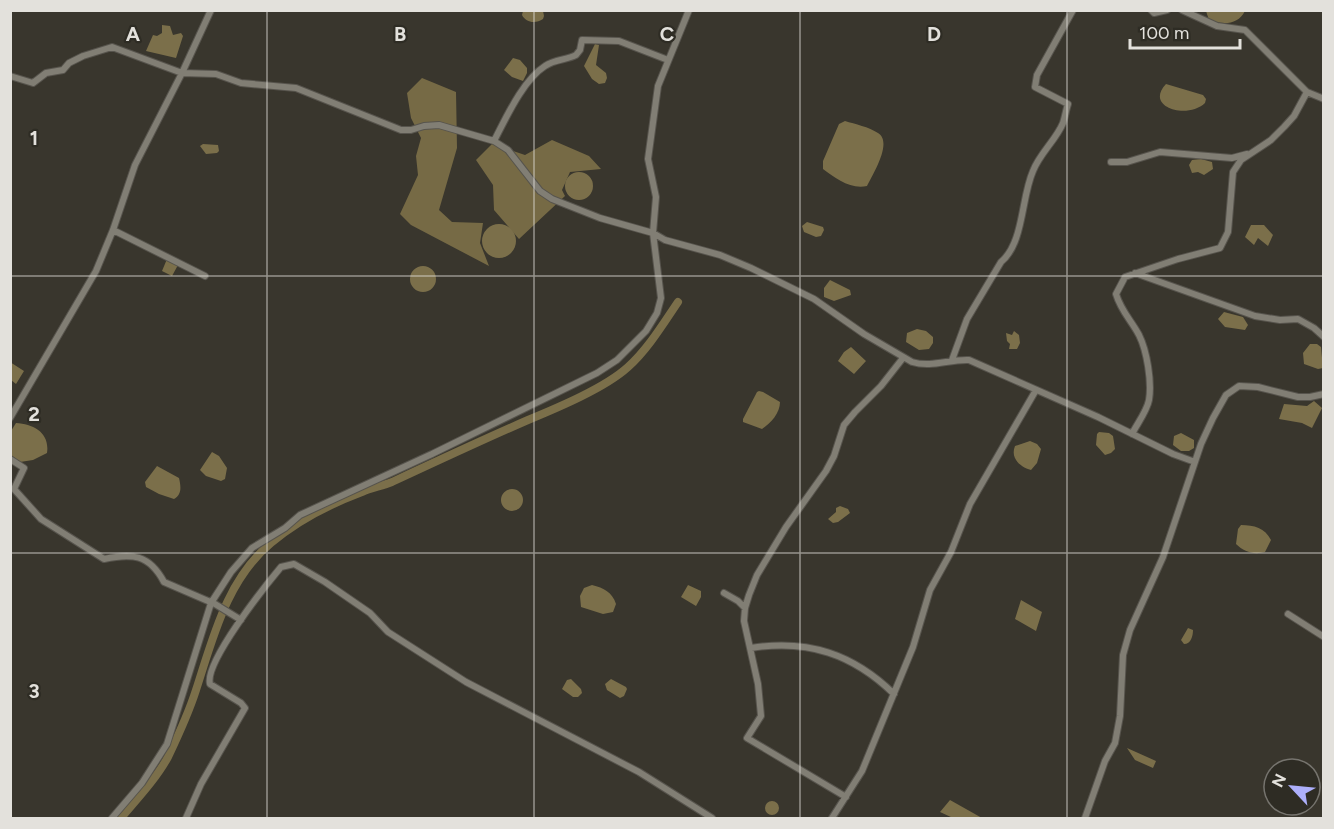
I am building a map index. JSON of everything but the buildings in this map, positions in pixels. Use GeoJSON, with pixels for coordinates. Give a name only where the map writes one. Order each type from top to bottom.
{"type":"FeatureCollection","features":[{"type":"Feature","properties":{"kind":"street"},"geometry":{"type":"LineString","coordinates":[[10,418],[96,271],[135,165],[211,10]]}},
{"type":"Feature","properties":{"kind":"street"},"geometry":{"type":"LineString","coordinates":[[112,819],[142,783],[167,744],[213,603],[231,572],[252,548],[285,528],[300,515],[432,454],[597,373],[617,360],[646,330],[657,313],[662,298],[653,233],[656,197],[648,159],[658,86],[689,10]]}},
{"type":"Feature","properties":{"kind":"street"},"geometry":{"type":"LineString","coordinates":[[952,360],[967,319],[1001,262],[1015,246],[1024,197],[1033,169],[1063,124],[1068,104],[1035,87],[1034,84],[1073,10]]}},
{"type":"Feature","properties":{"kind":"street"},"geometry":{"type":"LineString","coordinates":[[1151,10],[1164,12],[1167,10]]}},
{"type":"Feature","properties":{"kind":"street"},"geometry":{"type":"LineString","coordinates":[[1182,10],[1217,26],[1245,30],[1307,92],[1323,99]]}},
{"type":"Feature","properties":{"kind":"street"},"geometry":{"type":"LineString","coordinates":[[494,141],[506,116],[533,76],[544,66],[576,55],[580,50],[582,40],[619,41],[668,60]]}},
{"type":"Feature","properties":{"kind":"street"},"geometry":{"type":"LineString","coordinates":[[10,76],[33,83],[46,73],[63,70],[69,63],[82,56],[112,47],[182,73],[216,74],[241,83],[296,88],[401,129],[411,130],[439,125],[494,141],[508,150],[540,191],[552,199],[600,218],[653,233],[665,240],[720,255],[802,293],[903,358],[921,364],[969,360],[1195,462]]}},
{"type":"Feature","properties":{"kind":"street"},"geometry":{"type":"LineString","coordinates":[[1132,434],[1149,401],[1146,352],[1138,333],[1120,307],[1116,294],[1125,277],[1220,248],[1228,232],[1233,172],[1241,160],[1256,151],[1284,127],[1294,116],[1307,92]]}},
{"type":"Feature","properties":{"kind":"street"},"geometry":{"type":"LineString","coordinates":[[1111,162],[1127,162],[1160,152],[1232,158],[1256,151]]}},
{"type":"Feature","properties":{"kind":"street"},"geometry":{"type":"LineString","coordinates":[[113,230],[205,276]]}},
{"type":"Feature","properties":{"kind":"street"},"geometry":{"type":"LineString","coordinates":[[1135,273],[1255,316],[1280,321],[1298,319],[1314,328],[1323,337]]}},
{"type":"Feature","properties":{"kind":"street"},"geometry":{"type":"LineString","coordinates":[[846,797],[747,738],[761,716],[758,684],[744,621],[744,608],[767,557],[801,504],[817,485],[834,456],[844,425],[878,390],[903,358]]}},
{"type":"Feature","properties":{"kind":"street"},"geometry":{"type":"LineString","coordinates":[[1085,819],[1105,762],[1115,743],[1120,716],[1123,655],[1130,630],[1163,557],[1200,444],[1226,395],[1239,386],[1258,387],[1298,397],[1323,394]]}},
{"type":"Feature","properties":{"kind":"street"},"geometry":{"type":"LineString","coordinates":[[832,819],[862,771],[913,647],[930,590],[951,552],[970,504],[1036,390]]}},
{"type":"Feature","properties":{"kind":"street"},"geometry":{"type":"LineString","coordinates":[[10,459],[24,468],[14,489],[40,519],[104,559],[124,555],[142,558],[158,571],[164,582],[213,603],[241,620]]}},
{"type":"Feature","properties":{"kind":"street"},"geometry":{"type":"LineString","coordinates":[[187,818],[206,776],[245,708],[241,703],[210,684],[209,679],[220,650],[280,567],[294,564],[325,582],[370,614],[388,632],[466,682],[639,772],[712,819]]}},
{"type":"Feature","properties":{"kind":"street"},"geometry":{"type":"LineString","coordinates":[[724,593],[738,601],[744,608]]}},
{"type":"Feature","properties":{"kind":"street"},"geometry":{"type":"LineString","coordinates":[[1288,614],[1323,637]]}},
{"type":"Feature","properties":{"kind":"street"},"geometry":{"type":"LineString","coordinates":[[751,648],[770,645],[800,645],[836,654],[860,666],[894,694]]}},
{"type":"Feature","properties":{"kind":"shaded area"},"geometry":{"type":"Polygon","coordinates":[[[523,11],[543,11],[543,19],[537,22],[531,22],[522,15],[523,11]]]}},
{"type":"Feature","properties":{"kind":"shaded area"},"geometry":{"type":"Polygon","coordinates":[[[1206,11],[1245,11],[1242,16],[1230,23],[1220,23],[1209,20],[1206,11]]]}},
{"type":"Feature","properties":{"kind":"shaded area"},"geometry":{"type":"Polygon","coordinates":[[[162,25],[170,26],[173,35],[181,33],[183,36],[176,58],[146,51],[153,35],[157,36],[162,33],[162,25]]]}},
{"type":"Feature","properties":{"kind":"shaded area"},"geometry":{"type":"Polygon","coordinates":[[[595,44],[599,45],[596,65],[606,73],[605,83],[599,84],[592,79],[584,66],[595,44]]]}},
{"type":"Feature","properties":{"kind":"shaded area"},"geometry":{"type":"Polygon","coordinates":[[[513,58],[520,60],[527,68],[523,81],[512,77],[504,70],[513,58]]]}},
{"type":"Feature","properties":{"kind":"shaded area"},"geometry":{"type":"Polygon","coordinates":[[[422,78],[456,92],[457,148],[439,210],[452,222],[483,223],[480,243],[489,266],[411,225],[400,214],[418,175],[416,156],[421,138],[411,118],[407,93],[422,78]]]}},
{"type":"Feature","properties":{"kind":"shaded area"},"geometry":{"type":"Polygon","coordinates":[[[1166,84],[1203,95],[1206,99],[1205,103],[1188,110],[1170,109],[1160,99],[1166,84]]]}},
{"type":"Feature","properties":{"kind":"shaded area"},"geometry":{"type":"Polygon","coordinates":[[[845,121],[870,129],[882,137],[883,151],[867,186],[849,185],[823,169],[823,161],[839,124],[845,121]]]}},
{"type":"Feature","properties":{"kind":"shaded area"},"geometry":{"type":"Polygon","coordinates":[[[552,140],[589,156],[601,169],[570,172],[562,190],[565,196],[519,239],[494,210],[493,185],[476,160],[492,144],[525,155],[552,140]]]}},
{"type":"Feature","properties":{"kind":"shaded area"},"geometry":{"type":"Polygon","coordinates":[[[203,144],[218,145],[219,151],[206,154],[200,146],[203,144]]]}},
{"type":"Feature","properties":{"kind":"shaded area"},"geometry":{"type":"Polygon","coordinates":[[[1201,159],[1212,162],[1213,169],[1204,175],[1198,172],[1192,173],[1189,165],[1192,160],[1201,159]]]}},
{"type":"Feature","properties":{"kind":"shaded area"},"geometry":{"type":"Polygon","coordinates":[[[579,172],[589,176],[593,186],[589,196],[579,200],[569,196],[565,186],[569,176],[579,172]]]}},
{"type":"Feature","properties":{"kind":"shaded area"},"geometry":{"type":"Polygon","coordinates":[[[807,222],[823,227],[821,236],[816,237],[804,232],[802,226],[807,222]]]}},
{"type":"Feature","properties":{"kind":"shaded area"},"geometry":{"type":"Polygon","coordinates":[[[499,224],[511,229],[516,241],[511,253],[499,258],[487,253],[482,241],[487,229],[499,224]]]}},
{"type":"Feature","properties":{"kind":"shaded area"},"geometry":{"type":"Polygon","coordinates":[[[1251,225],[1264,225],[1273,235],[1268,246],[1258,238],[1254,245],[1245,237],[1251,225]]]}},
{"type":"Feature","properties":{"kind":"shaded area"},"geometry":{"type":"Polygon","coordinates":[[[167,259],[178,265],[172,276],[162,271],[167,259]]]}},
{"type":"Feature","properties":{"kind":"shaded area"},"geometry":{"type":"Polygon","coordinates":[[[423,266],[432,270],[436,279],[432,288],[423,292],[414,288],[410,279],[414,270],[423,266]]]}},
{"type":"Feature","properties":{"kind":"shaded area"},"geometry":{"type":"Polygon","coordinates":[[[830,280],[850,290],[851,295],[834,301],[824,297],[824,288],[830,280]]]}},
{"type":"Feature","properties":{"kind":"shaded area"},"geometry":{"type":"Polygon","coordinates":[[[1224,312],[1243,317],[1248,325],[1245,330],[1225,327],[1218,319],[1224,312]]]}},
{"type":"Feature","properties":{"kind":"shaded area"},"geometry":{"type":"Polygon","coordinates":[[[917,329],[926,331],[933,337],[933,343],[929,349],[919,350],[906,342],[907,333],[917,329]]]}},
{"type":"Feature","properties":{"kind":"shaded area"},"geometry":{"type":"Polygon","coordinates":[[[1014,331],[1019,335],[1020,343],[1017,349],[1009,349],[1010,344],[1006,333],[1012,335],[1014,331]]]}},
{"type":"Feature","properties":{"kind":"shaded area"},"geometry":{"type":"Polygon","coordinates":[[[1310,344],[1317,344],[1321,347],[1323,368],[1318,369],[1304,364],[1303,353],[1310,344]]]}},
{"type":"Feature","properties":{"kind":"shaded area"},"geometry":{"type":"Polygon","coordinates":[[[851,347],[866,361],[854,374],[838,361],[851,347]]]}},
{"type":"Feature","properties":{"kind":"shaded area"},"geometry":{"type":"Polygon","coordinates":[[[10,362],[24,371],[16,384],[11,380],[10,362]]]}},
{"type":"Feature","properties":{"kind":"shaded area"},"geometry":{"type":"Polygon","coordinates":[[[759,391],[780,402],[774,417],[762,429],[743,422],[759,391]]]}},
{"type":"Feature","properties":{"kind":"shaded area"},"geometry":{"type":"Polygon","coordinates":[[[1314,401],[1322,408],[1312,428],[1302,423],[1279,419],[1284,404],[1307,406],[1314,401]]]}},
{"type":"Feature","properties":{"kind":"shaded area"},"geometry":{"type":"Polygon","coordinates":[[[16,423],[29,425],[39,431],[46,440],[47,453],[33,460],[20,462],[11,455],[11,431],[16,423]]]}},
{"type":"Feature","properties":{"kind":"shaded area"},"geometry":{"type":"Polygon","coordinates":[[[1099,432],[1113,436],[1115,449],[1111,453],[1105,455],[1096,445],[1099,432]]]}},
{"type":"Feature","properties":{"kind":"shaded area"},"geometry":{"type":"Polygon","coordinates":[[[1181,433],[1194,440],[1194,448],[1181,451],[1173,445],[1174,436],[1181,433]]]}},
{"type":"Feature","properties":{"kind":"shaded area"},"geometry":{"type":"Polygon","coordinates":[[[1030,441],[1041,449],[1037,463],[1031,470],[1023,467],[1014,454],[1015,446],[1030,441]]]}},
{"type":"Feature","properties":{"kind":"shaded area"},"geometry":{"type":"Polygon","coordinates":[[[212,452],[219,456],[227,468],[225,479],[221,481],[206,476],[200,470],[212,452]]]}},
{"type":"Feature","properties":{"kind":"shaded area"},"geometry":{"type":"Polygon","coordinates":[[[157,466],[179,478],[180,490],[174,499],[146,487],[145,482],[157,466]]]}},
{"type":"Feature","properties":{"kind":"shaded area"},"geometry":{"type":"Polygon","coordinates":[[[512,489],[520,492],[523,500],[520,508],[512,511],[504,508],[501,500],[504,492],[512,489]]]}},
{"type":"Feature","properties":{"kind":"shaded area"},"geometry":{"type":"Polygon","coordinates":[[[840,506],[848,509],[850,513],[833,523],[828,519],[840,506]]]}},
{"type":"Feature","properties":{"kind":"shaded area"},"geometry":{"type":"Polygon","coordinates":[[[1241,525],[1255,527],[1266,533],[1271,540],[1265,552],[1249,552],[1236,544],[1238,529],[1241,525]]]}},
{"type":"Feature","properties":{"kind":"shaded area"},"geometry":{"type":"Polygon","coordinates":[[[592,585],[604,589],[612,596],[616,604],[613,612],[603,614],[581,607],[580,596],[584,588],[592,585]]]}},
{"type":"Feature","properties":{"kind":"shaded area"},"geometry":{"type":"Polygon","coordinates":[[[688,585],[701,591],[701,597],[696,606],[681,597],[688,585]]]}},
{"type":"Feature","properties":{"kind":"shaded area"},"geometry":{"type":"Polygon","coordinates":[[[1021,600],[1042,612],[1036,631],[1015,619],[1021,600]]]}},
{"type":"Feature","properties":{"kind":"shaded area"},"geometry":{"type":"Polygon","coordinates":[[[1188,628],[1193,630],[1192,637],[1188,643],[1184,644],[1181,640],[1188,628]]]}},
{"type":"Feature","properties":{"kind":"shaded area"},"geometry":{"type":"Polygon","coordinates":[[[571,679],[581,689],[582,693],[578,697],[573,697],[562,689],[567,680],[571,679]]]}},
{"type":"Feature","properties":{"kind":"shaded area"},"geometry":{"type":"Polygon","coordinates":[[[611,679],[626,687],[624,696],[620,698],[607,690],[605,684],[611,679]]]}},
{"type":"Feature","properties":{"kind":"shaded area"},"geometry":{"type":"Polygon","coordinates":[[[1127,748],[1156,761],[1153,768],[1135,760],[1127,748]]]}},
{"type":"Feature","properties":{"kind":"shaded area"},"geometry":{"type":"Polygon","coordinates":[[[950,800],[982,818],[953,818],[940,812],[950,800]]]}},
{"type":"Feature","properties":{"kind":"shaded area"},"geometry":{"type":"Polygon","coordinates":[[[769,801],[775,801],[779,808],[775,815],[769,815],[765,811],[765,805],[769,801]]]}},
{"type":"Feature","properties":{"kind":"waterway"},"geometry":{"type":"LineString","coordinates":[[121,818],[152,781],[168,757],[190,707],[223,610],[243,574],[271,543],[292,527],[326,508],[392,482],[594,390],[628,367],[655,336],[678,302]]}}]}
